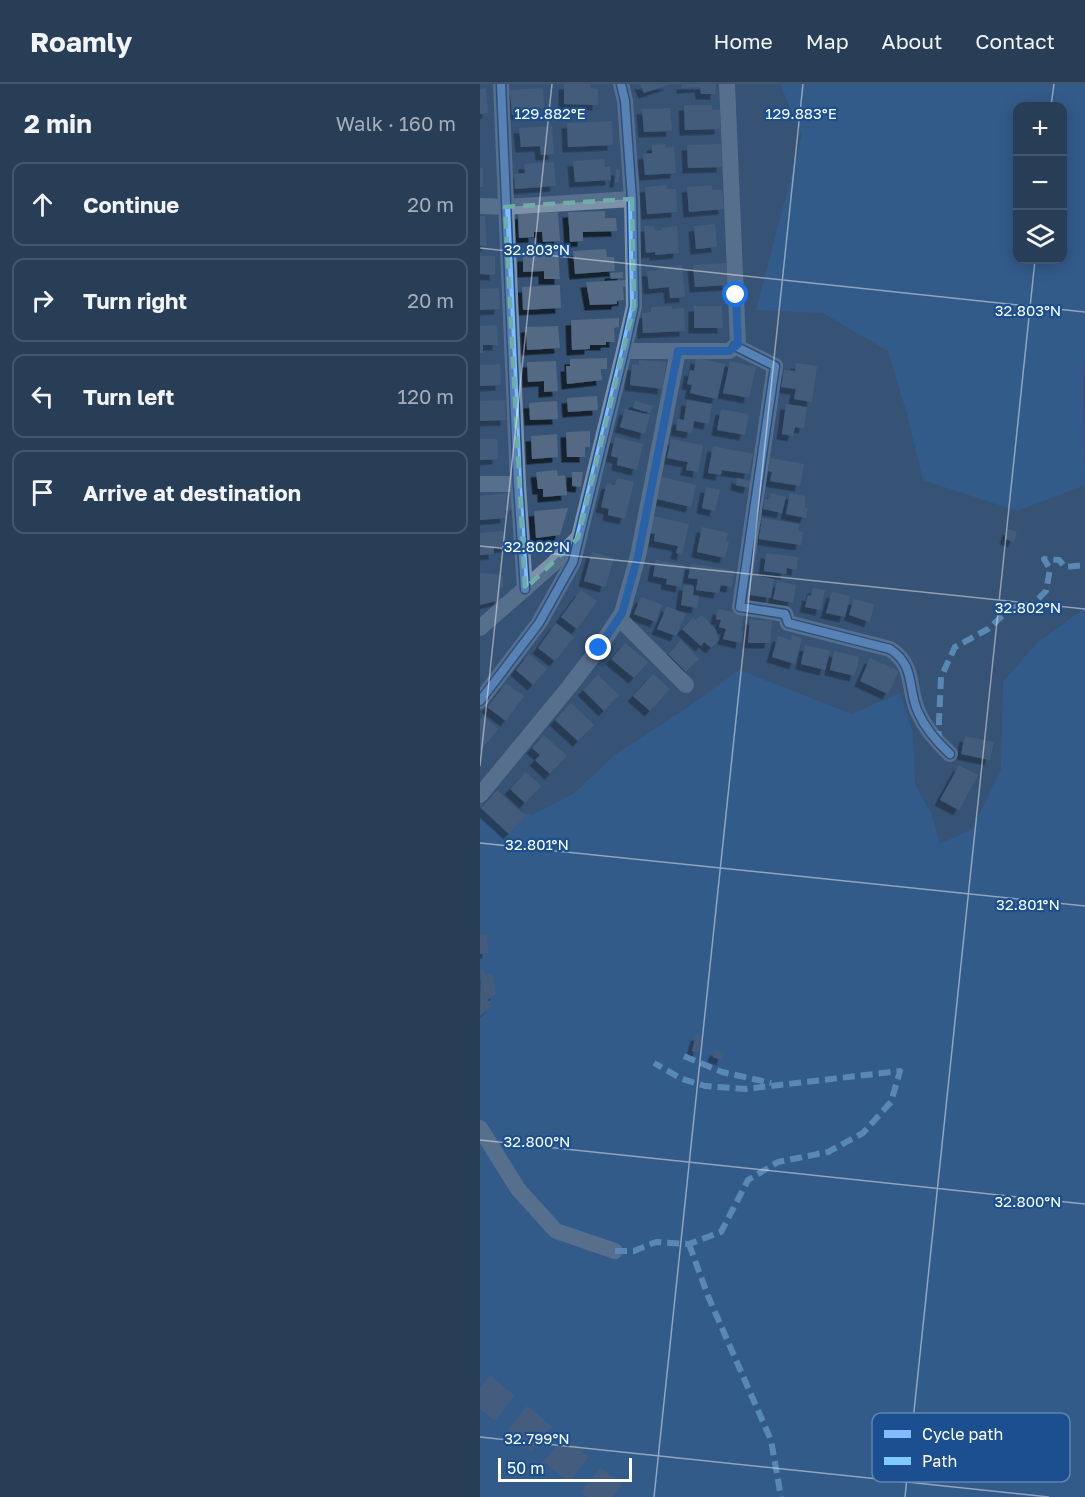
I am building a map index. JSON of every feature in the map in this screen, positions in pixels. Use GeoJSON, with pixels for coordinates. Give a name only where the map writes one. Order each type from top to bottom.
{"type":"FeatureCollection","features":[{"type":"Feature","properties":{"kind":"street"},"geometry":{"type":"LineString","coordinates":[[501,84],[518,484],[525,589]]}},
{"type":"Feature","properties":{"kind":"street"},"geometry":{"type":"LineString","coordinates":[[480,701],[538,623],[573,562],[624,351],[634,306],[632,199],[625,101],[621,84]]}},
{"type":"Feature","properties":{"kind":"street"},"geometry":{"type":"LineString","coordinates":[[624,351],[729,351],[738,344],[728,84]]}},
{"type":"Feature","properties":{"kind":"street"},"geometry":{"type":"LineString","coordinates":[[480,206],[506,207],[632,199]]}},
{"type":"Feature","properties":{"kind":"street"},"geometry":{"type":"LineString","coordinates":[[735,346],[775,366],[740,607],[785,614],[788,623],[890,649],[900,655],[907,667],[918,712],[938,743],[950,754]]}},
{"type":"Feature","properties":{"kind":"street"},"geometry":{"type":"LineString","coordinates":[[480,795],[569,687],[622,613],[638,556],[678,351]]}},
{"type":"Feature","properties":{"kind":"street"},"geometry":{"type":"LineString","coordinates":[[480,484],[518,484]]}},
{"type":"Feature","properties":{"kind":"street"},"geometry":{"type":"LineString","coordinates":[[480,628],[554,564],[578,538]]}},
{"type":"Feature","properties":{"kind":"street"},"geometry":{"type":"LineString","coordinates":[[619,618],[686,685]]}},
{"type":"Feature","properties":{"kind":"street"},"geometry":{"type":"LineString","coordinates":[[480,1128],[518,1189],[556,1231],[615,1251]]}},
{"type":"Feature","properties":{"kind":"highlighted area"},"geometry":{"type":"Polygon","coordinates":[[[632,199],[634,306],[578,538],[525,589],[505,207],[632,199]]]}},
{"type":"Feature","properties":{"kind":"shaded area"},"geometry":{"type":"Polygon","coordinates":[[[780,84],[1085,84],[1083,385],[1085,485],[1017,511],[923,480],[888,351],[823,313],[756,310],[802,135],[780,84]]]}},
{"type":"Feature","properties":{"kind":"shaded area"},"geometry":{"type":"Polygon","coordinates":[[[1085,608],[1085,1497],[480,1497],[480,803],[532,815],[573,794],[616,754],[684,710],[739,670],[852,714],[900,693],[913,733],[915,785],[931,813],[940,844],[972,829],[1001,770],[1003,682],[1037,643],[1085,608]]]}},
{"type":"Feature","properties":{"kind":"building"},"geometry":{"type":"Polygon","coordinates":[[[564,84],[590,84],[590,88],[598,89],[598,105],[564,104],[564,84]]]}},
{"type":"Feature","properties":{"kind":"building"},"geometry":{"type":"Polygon","coordinates":[[[640,84],[671,84],[644,93],[640,84]]]}},
{"type":"Feature","properties":{"kind":"building"},"geometry":{"type":"Polygon","coordinates":[[[682,84],[716,84],[716,94],[701,94],[700,87],[682,88],[682,84]]]}},
{"type":"Feature","properties":{"kind":"building"},"geometry":{"type":"Polygon","coordinates":[[[486,88],[488,113],[480,114],[480,89],[486,88]]]}},
{"type":"Feature","properties":{"kind":"building"},"geometry":{"type":"Polygon","coordinates":[[[543,88],[544,108],[527,109],[527,113],[512,115],[510,90],[543,88]]]}},
{"type":"Feature","properties":{"kind":"building"},"geometry":{"type":"Polygon","coordinates":[[[684,105],[712,105],[712,110],[720,110],[720,129],[685,130],[684,105]]]}},
{"type":"Feature","properties":{"kind":"building"},"geometry":{"type":"Polygon","coordinates":[[[670,108],[672,131],[644,132],[642,109],[670,108]]]}},
{"type":"Feature","properties":{"kind":"building"},"geometry":{"type":"Polygon","coordinates":[[[612,121],[613,145],[568,147],[567,123],[612,121]]]}},
{"type":"Feature","properties":{"kind":"building"},"geometry":{"type":"Polygon","coordinates":[[[552,126],[554,154],[541,155],[540,146],[521,147],[519,128],[552,126]]]}},
{"type":"Feature","properties":{"kind":"building"},"geometry":{"type":"Polygon","coordinates":[[[666,144],[666,148],[674,147],[676,173],[645,175],[643,154],[652,153],[652,145],[666,144]]]}},
{"type":"Feature","properties":{"kind":"building"},"geometry":{"type":"Polygon","coordinates":[[[721,144],[722,167],[688,168],[687,145],[721,144]]]}},
{"type":"Feature","properties":{"kind":"building"},"geometry":{"type":"Polygon","coordinates":[[[604,159],[605,167],[610,167],[611,180],[575,182],[573,161],[604,159]]]}},
{"type":"Feature","properties":{"kind":"building"},"geometry":{"type":"Polygon","coordinates":[[[554,162],[556,186],[515,189],[514,174],[525,173],[524,164],[554,162]]]}},
{"type":"Feature","properties":{"kind":"building"},"geometry":{"type":"Polygon","coordinates":[[[483,167],[483,187],[480,187],[480,168],[483,167]]]}},
{"type":"Feature","properties":{"kind":"building"},"geometry":{"type":"Polygon","coordinates":[[[616,170],[620,170],[619,182],[615,182],[616,170]]]}},
{"type":"Feature","properties":{"kind":"building"},"geometry":{"type":"Polygon","coordinates":[[[666,185],[667,189],[676,189],[677,212],[647,214],[645,187],[666,185]]]}},
{"type":"Feature","properties":{"kind":"building"},"geometry":{"type":"Polygon","coordinates":[[[712,185],[712,190],[722,190],[724,209],[689,212],[687,187],[712,185]]]}},
{"type":"Feature","properties":{"kind":"building"},"geometry":{"type":"Polygon","coordinates":[[[605,211],[605,218],[616,218],[617,231],[583,232],[583,241],[570,242],[568,212],[605,211]]]}},
{"type":"Feature","properties":{"kind":"building"},"geometry":{"type":"Polygon","coordinates":[[[558,212],[560,241],[543,242],[542,232],[534,232],[534,237],[519,238],[518,214],[558,212]]]}},
{"type":"Feature","properties":{"kind":"building"},"geometry":{"type":"Polygon","coordinates":[[[480,216],[485,216],[487,246],[480,246],[480,216]]]}},
{"type":"Feature","properties":{"kind":"building"},"geometry":{"type":"Polygon","coordinates":[[[715,224],[717,247],[696,249],[694,226],[715,224]]]}},
{"type":"Feature","properties":{"kind":"building"},"geometry":{"type":"Polygon","coordinates":[[[644,226],[654,226],[655,231],[677,226],[679,253],[655,255],[655,252],[646,253],[644,226]]]}},
{"type":"Feature","properties":{"kind":"building"},"geometry":{"type":"Polygon","coordinates":[[[558,248],[560,279],[544,279],[544,271],[523,272],[523,256],[529,256],[529,250],[558,248]]]}},
{"type":"Feature","properties":{"kind":"building"},"geometry":{"type":"Polygon","coordinates":[[[606,249],[607,257],[614,257],[615,271],[575,274],[573,251],[606,249]]]}},
{"type":"Feature","properties":{"kind":"building"},"geometry":{"type":"Polygon","coordinates":[[[480,256],[495,256],[495,275],[480,274],[480,256]]]}},
{"type":"Feature","properties":{"kind":"building"},"geometry":{"type":"Polygon","coordinates":[[[726,263],[728,285],[695,287],[693,265],[726,263]]]}},
{"type":"Feature","properties":{"kind":"building"},"geometry":{"type":"Polygon","coordinates":[[[682,265],[685,297],[670,298],[669,287],[649,289],[647,271],[659,270],[658,267],[682,265]]]}},
{"type":"Feature","properties":{"kind":"building"},"geometry":{"type":"Polygon","coordinates":[[[623,272],[623,278],[611,279],[610,273],[623,272]]]}},
{"type":"Feature","properties":{"kind":"building"},"geometry":{"type":"Polygon","coordinates":[[[626,280],[627,286],[623,287],[624,300],[617,301],[617,304],[590,305],[586,282],[626,280]]]}},
{"type":"Feature","properties":{"kind":"building"},"geometry":{"type":"Polygon","coordinates":[[[560,285],[561,308],[523,310],[522,287],[560,285]]]}},
{"type":"Feature","properties":{"kind":"building"},"geometry":{"type":"Polygon","coordinates":[[[499,288],[500,309],[480,310],[480,289],[499,288]]]}},
{"type":"Feature","properties":{"kind":"building"},"geometry":{"type":"Polygon","coordinates":[[[672,306],[672,309],[684,308],[685,331],[643,333],[642,313],[651,312],[651,307],[672,306]]]}},
{"type":"Feature","properties":{"kind":"building"},"geometry":{"type":"Polygon","coordinates":[[[694,306],[722,306],[723,328],[694,328],[694,306]]]}},
{"type":"Feature","properties":{"kind":"building"},"geometry":{"type":"Polygon","coordinates":[[[619,318],[619,327],[614,328],[615,342],[606,342],[606,345],[590,345],[590,349],[572,350],[571,320],[619,318]]]}},
{"type":"Feature","properties":{"kind":"building"},"geometry":{"type":"Polygon","coordinates":[[[497,325],[498,345],[483,345],[483,353],[480,353],[480,326],[497,325]]]}},
{"type":"Feature","properties":{"kind":"building"},"geometry":{"type":"Polygon","coordinates":[[[558,326],[560,348],[527,350],[526,327],[558,326]]]}},
{"type":"Feature","properties":{"kind":"building"},"geometry":{"type":"Polygon","coordinates":[[[607,358],[607,369],[601,369],[602,380],[567,384],[566,366],[570,366],[570,359],[607,358]]]}},
{"type":"Feature","properties":{"kind":"building"},"geometry":{"type":"Polygon","coordinates":[[[696,358],[725,364],[717,399],[690,393],[692,385],[687,384],[690,370],[694,371],[696,358]]]}},
{"type":"Feature","properties":{"kind":"building"},"geometry":{"type":"Polygon","coordinates":[[[639,360],[666,362],[663,389],[630,385],[632,364],[639,365],[639,360]]]}},
{"type":"Feature","properties":{"kind":"building"},"geometry":{"type":"Polygon","coordinates":[[[556,361],[558,391],[544,392],[544,381],[528,382],[527,362],[556,361]]]}},
{"type":"Feature","properties":{"kind":"building"},"geometry":{"type":"Polygon","coordinates":[[[730,361],[756,367],[749,398],[723,393],[730,361]]]}},
{"type":"Feature","properties":{"kind":"building"},"geometry":{"type":"Polygon","coordinates":[[[796,363],[817,366],[812,402],[794,399],[796,389],[781,387],[784,370],[795,371],[796,363]]]}},
{"type":"Feature","properties":{"kind":"building"},"geometry":{"type":"Polygon","coordinates":[[[500,364],[501,385],[480,386],[480,365],[500,364]]]}},
{"type":"Feature","properties":{"kind":"building"},"geometry":{"type":"Polygon","coordinates":[[[597,396],[598,410],[568,412],[567,398],[597,396]]]}},
{"type":"Feature","properties":{"kind":"building"},"geometry":{"type":"Polygon","coordinates":[[[505,400],[506,420],[480,421],[480,401],[505,400]]]}},
{"type":"Feature","properties":{"kind":"building"},"geometry":{"type":"Polygon","coordinates":[[[687,400],[712,404],[709,424],[694,421],[692,433],[676,430],[678,419],[684,420],[687,400]]]}},
{"type":"Feature","properties":{"kind":"building"},"geometry":{"type":"Polygon","coordinates":[[[557,401],[558,419],[530,420],[529,403],[557,401]]]}},
{"type":"Feature","properties":{"kind":"building"},"geometry":{"type":"Polygon","coordinates":[[[635,401],[653,406],[650,413],[633,408],[635,401]]]}},
{"type":"Feature","properties":{"kind":"building"},"geometry":{"type":"Polygon","coordinates":[[[786,404],[807,407],[804,428],[795,427],[793,436],[782,434],[786,404]]]}},
{"type":"Feature","properties":{"kind":"building"},"geometry":{"type":"Polygon","coordinates":[[[625,409],[650,415],[645,434],[620,427],[625,409]]]}},
{"type":"Feature","properties":{"kind":"building"},"geometry":{"type":"Polygon","coordinates":[[[721,409],[749,414],[745,435],[717,430],[721,409]]]}},
{"type":"Feature","properties":{"kind":"building"},"geometry":{"type":"Polygon","coordinates":[[[590,431],[590,447],[585,447],[585,457],[567,457],[566,432],[590,431]]]}},
{"type":"Feature","properties":{"kind":"building"},"geometry":{"type":"Polygon","coordinates":[[[557,434],[558,457],[532,459],[531,436],[557,434]]]}},
{"type":"Feature","properties":{"kind":"building"},"geometry":{"type":"Polygon","coordinates":[[[615,437],[643,444],[637,470],[617,465],[618,458],[611,456],[615,437]]]}},
{"type":"Feature","properties":{"kind":"building"},"geometry":{"type":"Polygon","coordinates":[[[480,439],[497,439],[498,459],[480,460],[480,439]]]}},
{"type":"Feature","properties":{"kind":"building"},"geometry":{"type":"Polygon","coordinates":[[[671,439],[703,445],[698,472],[686,470],[688,462],[667,458],[671,439]]]}},
{"type":"Feature","properties":{"kind":"building"},"geometry":{"type":"Polygon","coordinates":[[[713,446],[753,454],[749,474],[722,470],[721,475],[708,473],[713,446]]]}},
{"type":"Feature","properties":{"kind":"building"},"geometry":{"type":"Polygon","coordinates":[[[770,458],[804,464],[800,486],[770,481],[772,472],[768,471],[770,458]]]}},
{"type":"Feature","properties":{"kind":"building"},"geometry":{"type":"Polygon","coordinates":[[[557,470],[558,476],[565,475],[567,495],[543,497],[543,489],[538,489],[536,472],[557,470]]]}},
{"type":"Feature","properties":{"kind":"building"},"geometry":{"type":"Polygon","coordinates":[[[572,472],[583,472],[581,487],[572,486],[572,472]]]}},
{"type":"Feature","properties":{"kind":"building"},"geometry":{"type":"Polygon","coordinates":[[[662,477],[696,485],[691,507],[657,499],[662,477]]]}},
{"type":"Feature","properties":{"kind":"building"},"geometry":{"type":"Polygon","coordinates":[[[617,478],[634,482],[625,519],[608,515],[609,509],[601,507],[607,483],[615,485],[617,478]]]}},
{"type":"Feature","properties":{"kind":"building"},"geometry":{"type":"Polygon","coordinates":[[[737,478],[751,481],[749,488],[736,485],[737,478]]]}},
{"type":"Feature","properties":{"kind":"building"},"geometry":{"type":"Polygon","coordinates":[[[706,487],[720,490],[715,511],[702,508],[706,487]]]}},
{"type":"Feature","properties":{"kind":"building"},"geometry":{"type":"Polygon","coordinates":[[[511,493],[512,510],[505,511],[506,518],[480,520],[480,496],[511,493]]]}},
{"type":"Feature","properties":{"kind":"building"},"geometry":{"type":"Polygon","coordinates":[[[771,493],[786,497],[782,513],[763,509],[765,499],[770,499],[771,493]]]}},
{"type":"Feature","properties":{"kind":"building"},"geometry":{"type":"Polygon","coordinates":[[[790,493],[805,496],[805,508],[808,508],[806,518],[786,514],[790,493]]]}},
{"type":"Feature","properties":{"kind":"building"},"geometry":{"type":"Polygon","coordinates":[[[568,508],[560,535],[536,538],[534,511],[568,508]]]}},
{"type":"Feature","properties":{"kind":"building"},"geometry":{"type":"Polygon","coordinates":[[[653,516],[689,524],[682,555],[676,553],[678,546],[654,541],[655,534],[650,533],[653,516]]]}},
{"type":"Feature","properties":{"kind":"building"},"geometry":{"type":"Polygon","coordinates":[[[762,518],[799,524],[798,531],[803,532],[801,545],[759,539],[762,518]]]}},
{"type":"Feature","properties":{"kind":"building"},"geometry":{"type":"Polygon","coordinates":[[[702,527],[728,533],[726,541],[729,542],[725,558],[697,552],[702,527]]]}},
{"type":"Feature","properties":{"kind":"building"},"geometry":{"type":"Polygon","coordinates":[[[1008,529],[1017,532],[1014,542],[1005,539],[1008,529]]]}},
{"type":"Feature","properties":{"kind":"building"},"geometry":{"type":"Polygon","coordinates":[[[505,531],[507,547],[494,548],[494,554],[480,555],[480,533],[505,531]]]}},
{"type":"Feature","properties":{"kind":"building"},"geometry":{"type":"Polygon","coordinates":[[[592,552],[614,558],[605,587],[584,581],[592,552]]]}},
{"type":"Feature","properties":{"kind":"building"},"geometry":{"type":"Polygon","coordinates":[[[766,553],[798,557],[797,570],[787,568],[786,574],[764,571],[766,553]]]}},
{"type":"Feature","properties":{"kind":"building"},"geometry":{"type":"Polygon","coordinates":[[[656,560],[685,565],[681,587],[666,584],[667,579],[653,576],[656,560]]]}},
{"type":"Feature","properties":{"kind":"building"},"geometry":{"type":"Polygon","coordinates":[[[691,564],[734,570],[732,587],[721,585],[719,593],[696,590],[698,579],[688,578],[691,564]]]}},
{"type":"Feature","properties":{"kind":"building"},"geometry":{"type":"Polygon","coordinates":[[[480,573],[503,575],[500,600],[480,605],[480,573]]]}},
{"type":"Feature","properties":{"kind":"building"},"geometry":{"type":"Polygon","coordinates":[[[753,575],[774,579],[771,598],[750,595],[753,575]]]}},
{"type":"Feature","properties":{"kind":"building"},"geometry":{"type":"Polygon","coordinates":[[[777,581],[796,585],[793,603],[773,599],[777,581]]]}},
{"type":"Feature","properties":{"kind":"building"},"geometry":{"type":"Polygon","coordinates":[[[684,585],[694,586],[693,595],[699,596],[697,608],[681,605],[684,585]]]}},
{"type":"Feature","properties":{"kind":"building"},"geometry":{"type":"Polygon","coordinates":[[[813,588],[825,590],[821,610],[805,607],[808,595],[811,596],[813,588]]]}},
{"type":"Feature","properties":{"kind":"building"},"geometry":{"type":"Polygon","coordinates":[[[581,590],[597,601],[577,629],[561,617],[581,590]]]}},
{"type":"Feature","properties":{"kind":"building"},"geometry":{"type":"Polygon","coordinates":[[[832,592],[850,596],[845,617],[826,613],[832,592]]]}},
{"type":"Feature","properties":{"kind":"building"},"geometry":{"type":"Polygon","coordinates":[[[641,597],[662,605],[656,622],[634,614],[641,597]]]}},
{"type":"Feature","properties":{"kind":"building"},"geometry":{"type":"Polygon","coordinates":[[[854,599],[874,604],[870,622],[849,615],[854,599]]]}},
{"type":"Feature","properties":{"kind":"building"},"geometry":{"type":"Polygon","coordinates":[[[667,606],[686,614],[676,636],[657,629],[667,606]]]}},
{"type":"Feature","properties":{"kind":"building"},"geometry":{"type":"Polygon","coordinates":[[[718,609],[744,614],[741,643],[723,639],[726,629],[719,627],[721,620],[716,619],[718,609]]]}},
{"type":"Feature","properties":{"kind":"building"},"geometry":{"type":"Polygon","coordinates":[[[702,615],[716,630],[719,640],[711,648],[704,642],[701,646],[682,629],[693,618],[696,620],[702,615]]]}},
{"type":"Feature","properties":{"kind":"building"},"geometry":{"type":"Polygon","coordinates":[[[750,619],[772,621],[770,643],[748,643],[750,619]]]}},
{"type":"Feature","properties":{"kind":"building"},"geometry":{"type":"Polygon","coordinates":[[[556,623],[574,637],[555,661],[538,648],[556,623]]]}},
{"type":"Feature","properties":{"kind":"building"},"geometry":{"type":"Polygon","coordinates":[[[792,635],[802,638],[795,664],[772,657],[778,636],[791,640],[792,635]]]}},
{"type":"Feature","properties":{"kind":"building"},"geometry":{"type":"Polygon","coordinates":[[[681,640],[699,659],[686,672],[668,654],[681,640]]]}},
{"type":"Feature","properties":{"kind":"building"},"geometry":{"type":"Polygon","coordinates":[[[625,643],[648,662],[634,678],[611,659],[625,643]]]}},
{"type":"Feature","properties":{"kind":"building"},"geometry":{"type":"Polygon","coordinates":[[[805,645],[830,651],[825,670],[801,664],[805,645]]]}},
{"type":"Feature","properties":{"kind":"building"},"geometry":{"type":"Polygon","coordinates":[[[834,651],[859,657],[855,676],[830,670],[834,651]]]}},
{"type":"Feature","properties":{"kind":"building"},"geometry":{"type":"Polygon","coordinates":[[[529,654],[547,669],[533,685],[516,670],[529,654]]]}},
{"type":"Feature","properties":{"kind":"building"},"geometry":{"type":"Polygon","coordinates":[[[870,658],[899,671],[888,694],[860,681],[870,658]]]}},
{"type":"Feature","properties":{"kind":"building"},"geometry":{"type":"Polygon","coordinates":[[[653,674],[670,689],[650,711],[633,696],[653,674]]]}},
{"type":"Feature","properties":{"kind":"building"},"geometry":{"type":"Polygon","coordinates":[[[598,675],[619,695],[604,711],[583,690],[598,675]]]}},
{"type":"Feature","properties":{"kind":"building"},"geometry":{"type":"Polygon","coordinates":[[[506,683],[524,696],[506,721],[487,707],[506,683]]]}},
{"type":"Feature","properties":{"kind":"building"},"geometry":{"type":"Polygon","coordinates":[[[571,703],[594,725],[578,741],[555,720],[571,703]]]}},
{"type":"Feature","properties":{"kind":"building"},"geometry":{"type":"Polygon","coordinates":[[[483,716],[498,729],[480,751],[480,720],[483,716]]]}},
{"type":"Feature","properties":{"kind":"building"},"geometry":{"type":"Polygon","coordinates":[[[544,735],[567,756],[550,774],[535,760],[540,755],[532,748],[544,735]]]}},
{"type":"Feature","properties":{"kind":"building"},"geometry":{"type":"Polygon","coordinates":[[[965,736],[994,742],[990,760],[961,754],[965,736]]]}},
{"type":"Feature","properties":{"kind":"building"},"geometry":{"type":"Polygon","coordinates":[[[959,765],[978,775],[959,810],[940,800],[959,765]]]}},
{"type":"Feature","properties":{"kind":"building"},"geometry":{"type":"Polygon","coordinates":[[[526,772],[541,786],[525,803],[510,789],[526,772]]]}},
{"type":"Feature","properties":{"kind":"building"},"geometry":{"type":"Polygon","coordinates":[[[497,790],[525,816],[509,834],[481,808],[497,790]]]}},
{"type":"Feature","properties":{"kind":"building"},"geometry":{"type":"Polygon","coordinates":[[[480,934],[487,934],[488,953],[480,954],[480,934]]]}},
{"type":"Feature","properties":{"kind":"building"},"geometry":{"type":"Polygon","coordinates":[[[481,969],[486,975],[492,974],[496,994],[487,1000],[492,1006],[480,1016],[481,969]]]}},
{"type":"Feature","properties":{"kind":"building"},"geometry":{"type":"Polygon","coordinates":[[[696,1035],[702,1036],[698,1052],[692,1051],[696,1035]]]}},
{"type":"Feature","properties":{"kind":"building"},"geometry":{"type":"Polygon","coordinates":[[[715,1050],[724,1053],[722,1060],[713,1057],[715,1050]]]}},
{"type":"Feature","properties":{"kind":"tunnel"},"geometry":{"type":"LineString","coordinates":[[480,1388],[612,1497]]}},
{"type":"Feature","properties":{"kind":"marked path"},"geometry":{"type":"LineString","coordinates":[[938,743],[941,677],[955,647],[988,629],[1011,608],[1033,604],[1046,591],[1050,569],[1044,559],[1059,560],[1065,567],[1085,565]]}},
{"type":"Feature","properties":{"kind":"marked path"},"geometry":{"type":"LineString","coordinates":[[684,1056],[722,1072],[771,1083]]}},
{"type":"Feature","properties":{"kind":"marked path"},"geometry":{"type":"LineString","coordinates":[[615,1251],[634,1251],[656,1242],[689,1244],[721,1232],[748,1180],[778,1162],[828,1152],[863,1133],[891,1102],[900,1071],[745,1089],[705,1086],[682,1079],[654,1063]]}},
{"type":"Feature","properties":{"kind":"marked path"},"geometry":{"type":"LineString","coordinates":[[689,1244],[708,1296],[771,1440],[781,1497]]}},
{"type":"Feature","properties":{"kind":"cycle path"},"geometry":{"type":"LineString","coordinates":[[501,84],[518,484],[525,589]]}},
{"type":"Feature","properties":{"kind":"cycle path"},"geometry":{"type":"LineString","coordinates":[[480,701],[539,623],[573,562],[624,351],[634,306],[632,199],[625,101],[621,84]]}},
{"type":"Feature","properties":{"kind":"cycle path"},"geometry":{"type":"LineString","coordinates":[[735,346],[775,366],[740,607],[785,614],[788,623],[890,649],[904,663],[921,718],[940,745],[950,754]]}},
{"type":"Feature","properties":{"kind":"route"},"geometry":{"type":"LineString","coordinates":[[599,648],[622,613],[638,556],[678,351],[729,351],[738,344],[736,295]]}}]}
